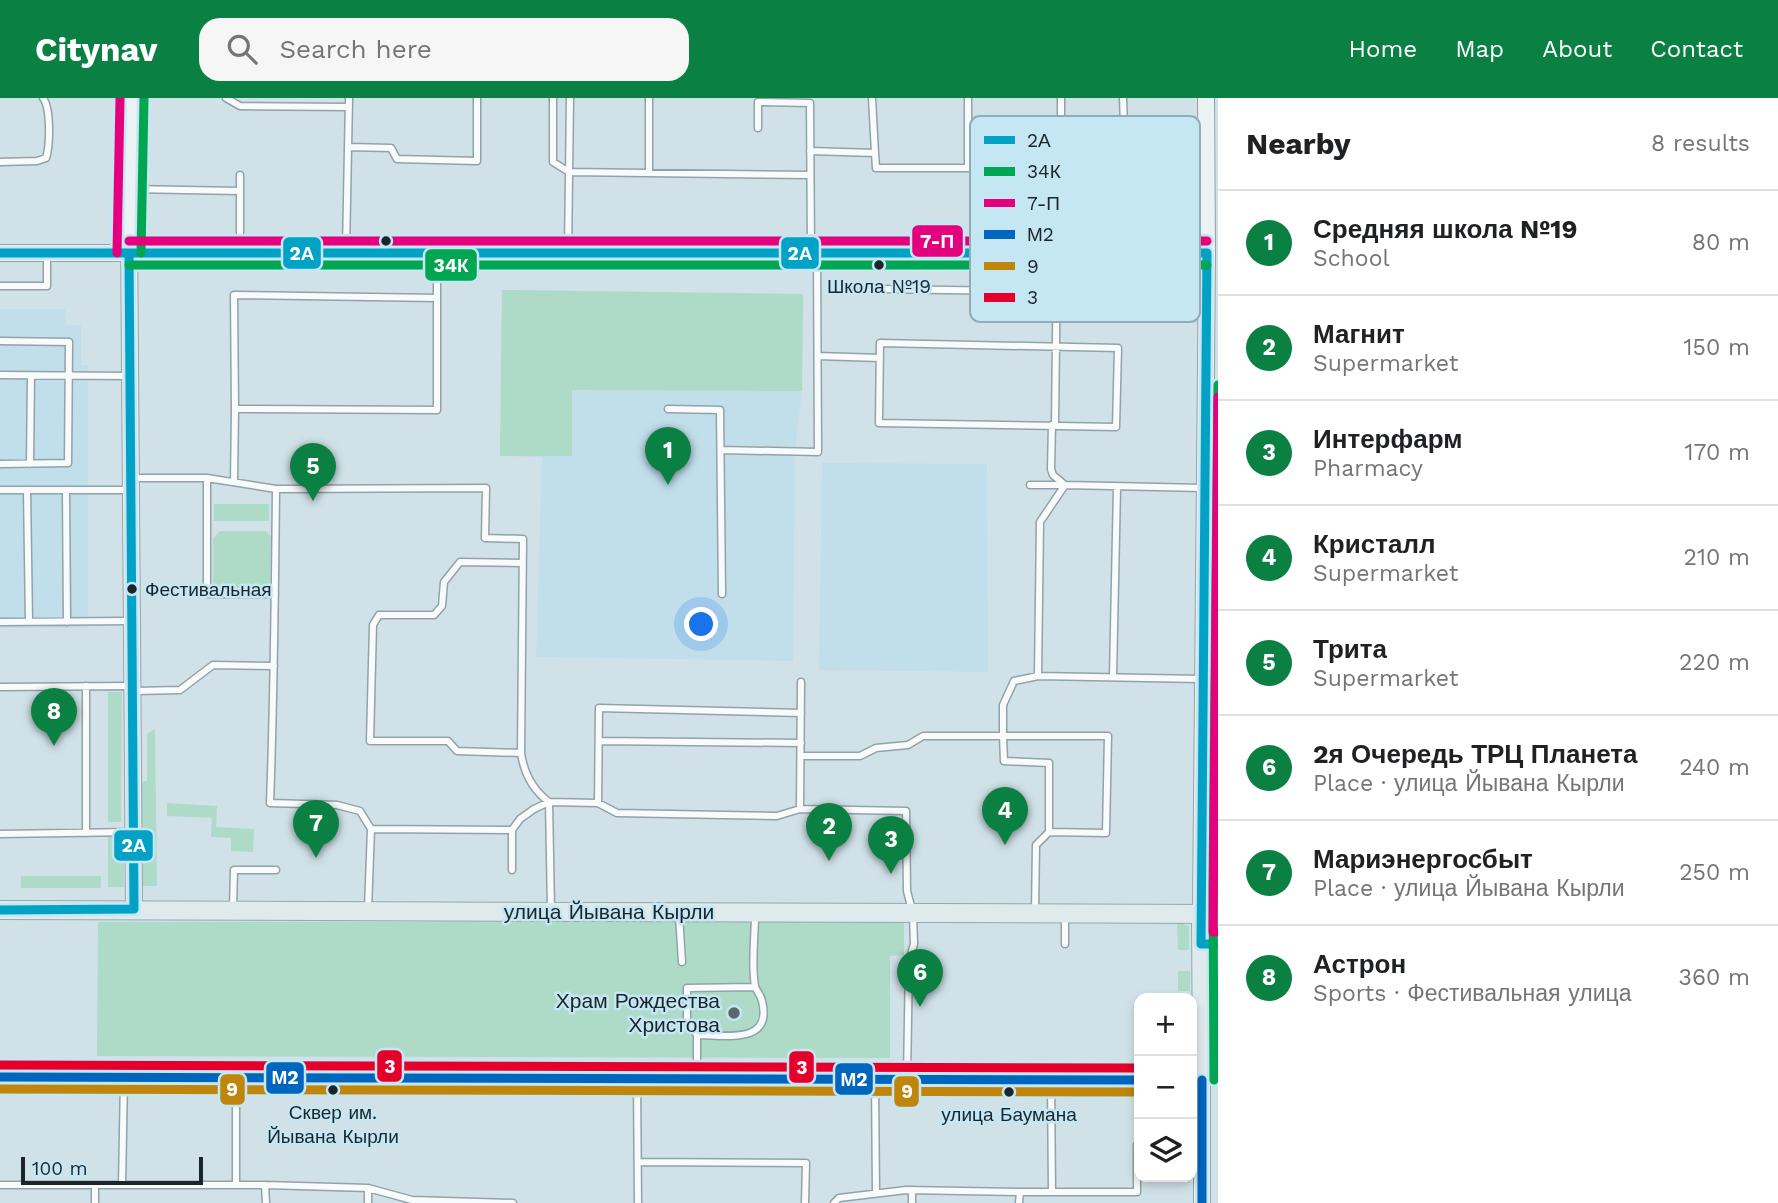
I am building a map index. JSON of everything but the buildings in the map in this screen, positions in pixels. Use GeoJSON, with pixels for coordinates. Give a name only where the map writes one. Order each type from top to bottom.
{"type":"FeatureCollection","features":[{"type":"Feature","properties":{"kind":"main road","name":"улица Йывана Кырли"},"geometry":{"type":"LineString","coordinates":[[0,910],[1210,914]]}},
{"type":"Feature","properties":{"kind":"main road"},"geometry":{"type":"LineString","coordinates":[[1204,1080],[1210,914]]}},
{"type":"Feature","properties":{"kind":"main road"},"geometry":{"type":"LineString","coordinates":[[0,1077],[1134,1080]]}},
{"type":"Feature","properties":{"kind":"street"},"geometry":{"type":"LineString","coordinates":[[132,98],[129,253],[134,909]]}},
{"type":"Feature","properties":{"kind":"street"},"geometry":{"type":"LineString","coordinates":[[1206,98],[1212,182],[1207,253],[1212,334],[1205,488],[1211,528],[1203,679],[1210,785],[1210,914]]}},
{"type":"Feature","properties":{"kind":"street"},"geometry":{"type":"LineString","coordinates":[[0,253],[970,253]]}},
{"type":"Feature","properties":{"kind":"street"},"geometry":{"type":"LineString","coordinates":[[1200,253],[1207,253]]}},
{"type":"Feature","properties":{"kind":"street"},"geometry":{"type":"LineString","coordinates":[[1202,1203],[1204,1080]]}},
{"type":"Feature","properties":{"kind":"lane"},"geometry":{"type":"LineString","coordinates":[[0,162],[37,161],[46,158],[48,106],[43,98]]}},
{"type":"Feature","properties":{"kind":"lane"},"geometry":{"type":"LineString","coordinates":[[226,98],[240,106],[349,107]]}},
{"type":"Feature","properties":{"kind":"lane"},"geometry":{"type":"LineString","coordinates":[[346,253],[349,98]]}},
{"type":"Feature","properties":{"kind":"lane"},"geometry":{"type":"LineString","coordinates":[[348,147],[391,148],[397,159],[477,160],[477,98]]}},
{"type":"Feature","properties":{"kind":"lane"},"geometry":{"type":"LineString","coordinates":[[553,98],[553,162],[569,172],[810,175]]}},
{"type":"Feature","properties":{"kind":"lane"},"geometry":{"type":"LineString","coordinates":[[568,253],[570,98]]}},
{"type":"Feature","properties":{"kind":"lane"},"geometry":{"type":"LineString","coordinates":[[649,98],[649,173]]}},
{"type":"Feature","properties":{"kind":"lane"},"geometry":{"type":"LineString","coordinates":[[872,98],[876,168],[968,168],[968,98]]}},
{"type":"Feature","properties":{"kind":"lane"},"geometry":{"type":"LineString","coordinates":[[1061,98],[1061,116]]}},
{"type":"Feature","properties":{"kind":"lane"},"geometry":{"type":"LineString","coordinates":[[1123,98],[1124,116]]}},
{"type":"Feature","properties":{"kind":"lane"},"geometry":{"type":"LineString","coordinates":[[721,450],[818,452],[818,356],[810,175],[810,103],[758,102],[758,128]]}},
{"type":"Feature","properties":{"kind":"lane"},"geometry":{"type":"LineString","coordinates":[[810,151],[875,153]]}},
{"type":"Feature","properties":{"kind":"lane"},"geometry":{"type":"LineString","coordinates":[[240,175],[240,253]]}},
{"type":"Feature","properties":{"kind":"lane"},"geometry":{"type":"LineString","coordinates":[[129,189],[240,191]]}},
{"type":"Feature","properties":{"kind":"lane"},"geometry":{"type":"LineString","coordinates":[[0,286],[47,286],[47,253]]}},
{"type":"Feature","properties":{"kind":"lane"},"geometry":{"type":"LineString","coordinates":[[235,409],[437,410],[437,253]]}},
{"type":"Feature","properties":{"kind":"lane"},"geometry":{"type":"LineString","coordinates":[[875,289],[970,291]]}},
{"type":"Feature","properties":{"kind":"lane"},"geometry":{"type":"LineString","coordinates":[[234,482],[234,295],[437,298]]}},
{"type":"Feature","properties":{"kind":"lane"},"geometry":{"type":"LineString","coordinates":[[1056,322],[1051,468],[1058,481],[1065,485]]}},
{"type":"Feature","properties":{"kind":"lane"},"geometry":{"type":"LineString","coordinates":[[0,341],[69,342],[68,463],[0,464]]}},
{"type":"Feature","properties":{"kind":"lane"},"geometry":{"type":"LineString","coordinates":[[880,343],[1118,348],[1116,427],[879,423],[880,358],[880,343]]}},
{"type":"Feature","properties":{"kind":"lane"},"geometry":{"type":"LineString","coordinates":[[818,356],[880,358]]}},
{"type":"Feature","properties":{"kind":"lane"},"geometry":{"type":"LineString","coordinates":[[0,375],[130,376]]}},
{"type":"Feature","properties":{"kind":"lane"},"geometry":{"type":"LineString","coordinates":[[30,464],[31,376]]}},
{"type":"Feature","properties":{"kind":"lane"},"geometry":{"type":"LineString","coordinates":[[668,409],[720,410],[722,594]]}},
{"type":"Feature","properties":{"kind":"lane"},"geometry":{"type":"LineString","coordinates":[[207,478],[207,594],[275,594]]}},
{"type":"Feature","properties":{"kind":"lane"},"geometry":{"type":"LineString","coordinates":[[0,490],[65,490],[207,478],[276,489],[486,488],[485,538],[523,539],[520,753],[523,769],[529,780],[540,795],[550,802]]}},
{"type":"Feature","properties":{"kind":"lane"},"geometry":{"type":"LineString","coordinates":[[1030,485],[1205,488]]}},
{"type":"Feature","properties":{"kind":"lane"},"geometry":{"type":"LineString","coordinates":[[1038,676],[1040,522],[1065,485]]}},
{"type":"Feature","properties":{"kind":"lane"},"geometry":{"type":"LineString","coordinates":[[1113,677],[1117,487]]}},
{"type":"Feature","properties":{"kind":"lane"},"geometry":{"type":"LineString","coordinates":[[276,489],[270,803],[337,805],[360,811],[371,829],[368,911]]}},
{"type":"Feature","properties":{"kind":"lane"},"geometry":{"type":"LineString","coordinates":[[27,490],[29,622]]}},
{"type":"Feature","properties":{"kind":"lane"},"geometry":{"type":"LineString","coordinates":[[65,490],[68,622]]}},
{"type":"Feature","properties":{"kind":"lane"},"geometry":{"type":"LineString","coordinates":[[520,753],[457,751],[448,741],[370,741],[370,730],[373,625],[379,615],[435,615],[442,606],[444,582],[460,562],[522,564]]}},
{"type":"Feature","properties":{"kind":"lane"},"geometry":{"type":"LineString","coordinates":[[0,622],[132,621]]}},
{"type":"Feature","properties":{"kind":"lane"},"geometry":{"type":"LineString","coordinates":[[0,687],[86,686],[180,690],[213,665],[274,666]]}},
{"type":"Feature","properties":{"kind":"lane"},"geometry":{"type":"LineString","coordinates":[[1035,914],[1036,845],[1049,832],[1049,763],[1004,761],[1003,705],[1014,681],[1038,676],[1203,679]]}},
{"type":"Feature","properties":{"kind":"lane"},"geometry":{"type":"LineString","coordinates":[[800,809],[802,682]]}},
{"type":"Feature","properties":{"kind":"lane"},"geometry":{"type":"LineString","coordinates":[[86,686],[86,833]]}},
{"type":"Feature","properties":{"kind":"lane"},"geometry":{"type":"LineString","coordinates":[[598,803],[599,708],[801,713]]}},
{"type":"Feature","properties":{"kind":"lane"},"geometry":{"type":"LineString","coordinates":[[801,756],[860,756],[876,748],[908,745],[923,736],[1108,736],[1106,833],[1049,832]]}},
{"type":"Feature","properties":{"kind":"lane"},"geometry":{"type":"LineString","coordinates":[[599,741],[801,743]]}},
{"type":"Feature","properties":{"kind":"lane"},"geometry":{"type":"LineString","coordinates":[[550,802],[551,912]]}},
{"type":"Feature","properties":{"kind":"lane"},"geometry":{"type":"LineString","coordinates":[[512,870],[512,830],[520,818],[550,802],[598,803],[617,813],[777,816],[800,809],[906,811],[907,891],[913,914],[914,944],[909,961],[907,1080]]}},
{"type":"Feature","properties":{"kind":"lane"},"geometry":{"type":"LineString","coordinates":[[371,829],[512,830]]}},
{"type":"Feature","properties":{"kind":"lane"},"geometry":{"type":"LineString","coordinates":[[0,834],[134,832]]}},
{"type":"Feature","properties":{"kind":"lane"},"geometry":{"type":"LineString","coordinates":[[233,910],[234,870],[276,870]]}},
{"type":"Feature","properties":{"kind":"lane"},"geometry":{"type":"LineString","coordinates":[[679,912],[682,962]]}},
{"type":"Feature","properties":{"kind":"lane"},"geometry":{"type":"LineString","coordinates":[[697,1035],[750,1035],[762,1024],[762,1001],[755,987],[755,913]]}},
{"type":"Feature","properties":{"kind":"lane"},"geometry":{"type":"LineString","coordinates":[[1065,914],[1065,944]]}},
{"type":"Feature","properties":{"kind":"lane"},"geometry":{"type":"LineString","coordinates":[[697,1079],[697,1035],[687,1020],[687,988],[755,987]]}},
{"type":"Feature","properties":{"kind":"lane"},"geometry":{"type":"LineString","coordinates":[[122,1185],[124,1077]]}},
{"type":"Feature","properties":{"kind":"lane"},"geometry":{"type":"LineString","coordinates":[[236,1078],[236,1185]]}},
{"type":"Feature","properties":{"kind":"lane"},"geometry":{"type":"LineString","coordinates":[[637,1079],[638,1203]]}},
{"type":"Feature","properties":{"kind":"lane"},"geometry":{"type":"LineString","coordinates":[[875,1079],[876,1193]]}},
{"type":"Feature","properties":{"kind":"lane"},"geometry":{"type":"LineString","coordinates":[[1051,1080],[1052,1192]]}},
{"type":"Feature","properties":{"kind":"lane"},"geometry":{"type":"LineString","coordinates":[[638,1162],[806,1163],[805,1203]]}},
{"type":"Feature","properties":{"kind":"lane"},"geometry":{"type":"LineString","coordinates":[[834,1203],[839,1198],[912,1190],[1137,1192],[1137,1182]]}},
{"type":"Feature","properties":{"kind":"lane"},"geometry":{"type":"LineString","coordinates":[[0,1185],[265,1185],[368,1188],[411,1200],[513,1203]]}},
{"type":"Feature","properties":{"kind":"lane"},"geometry":{"type":"LineString","coordinates":[[95,1185],[95,1203]]}},
{"type":"Feature","properties":{"kind":"lane"},"geometry":{"type":"LineString","coordinates":[[265,1185],[266,1203]]}},
{"type":"Feature","properties":{"kind":"lane"},"geometry":{"type":"LineString","coordinates":[[368,1188],[368,1203]]}},
{"type":"Feature","properties":{"kind":"lane"},"geometry":{"type":"LineString","coordinates":[[912,1190],[912,1203]]}},
{"type":"Feature","properties":{"kind":"lane"},"geometry":{"type":"LineString","coordinates":[[1019,1203],[1020,1192]]}},
{"type":"Feature","properties":{"kind":"shaded area"},"geometry":{"type":"Polygon","coordinates":[[[502,290],[803,294],[802,391],[795,451],[793,661],[536,657],[542,457],[500,456],[502,290]]]}},
{"type":"Feature","properties":{"kind":"shaded area"},"geometry":{"type":"Polygon","coordinates":[[[0,309],[65,309],[66,325],[81,325],[81,365],[88,365],[88,628],[0,628],[0,309]]]}},
{"type":"Feature","properties":{"kind":"shaded area"},"geometry":{"type":"Polygon","coordinates":[[[822,463],[987,464],[988,672],[819,670],[822,463]]]}},
{"type":"Feature","properties":{"kind":"green space"},"geometry":{"type":"Polygon","coordinates":[[[502,290],[803,294],[802,391],[572,390],[572,456],[500,456],[502,290]]]}},
{"type":"Feature","properties":{"kind":"green space"},"geometry":{"type":"Polygon","coordinates":[[[214,504],[269,504],[269,521],[214,521],[214,504]]]}},
{"type":"Feature","properties":{"kind":"green space"},"geometry":{"type":"Polygon","coordinates":[[[1218,530],[1218,759],[1214,759],[1218,530]]]}},
{"type":"Feature","properties":{"kind":"green space"},"geometry":{"type":"Polygon","coordinates":[[[220,531],[266,531],[271,537],[270,589],[213,589],[213,538],[220,531]]]}},
{"type":"Feature","properties":{"kind":"green space"},"geometry":{"type":"Polygon","coordinates":[[[108,692],[122,692],[121,822],[108,822],[108,692]]]}},
{"type":"Feature","properties":{"kind":"green space"},"geometry":{"type":"Polygon","coordinates":[[[155,729],[157,886],[140,886],[139,782],[147,781],[147,734],[155,729]]]}},
{"type":"Feature","properties":{"kind":"green space"},"geometry":{"type":"Polygon","coordinates":[[[167,803],[217,806],[216,827],[254,829],[253,852],[231,851],[231,838],[211,837],[212,818],[167,816],[167,803]]]}},
{"type":"Feature","properties":{"kind":"green space"},"geometry":{"type":"Polygon","coordinates":[[[1213,812],[1218,812],[1218,882],[1212,882],[1213,812]]]}},
{"type":"Feature","properties":{"kind":"green space"},"geometry":{"type":"Polygon","coordinates":[[[119,835],[124,840],[124,887],[108,887],[108,836],[119,835]]]}},
{"type":"Feature","properties":{"kind":"green space"},"geometry":{"type":"Polygon","coordinates":[[[21,876],[101,876],[101,888],[21,888],[21,876]]]}},
{"type":"Feature","properties":{"kind":"green space","name":"Сквер им. Йывана Кырли"},"geometry":{"type":"Polygon","coordinates":[[[904,921],[904,955],[890,956],[890,1058],[97,1056],[98,922],[904,921]]]}},
{"type":"Feature","properties":{"kind":"green space"},"geometry":{"type":"Polygon","coordinates":[[[1177,922],[1189,926],[1189,950],[1178,950],[1177,922]]]}},
{"type":"Feature","properties":{"kind":"green space"},"geometry":{"type":"Polygon","coordinates":[[[1178,971],[1190,971],[1190,991],[1178,991],[1178,971]]]}},
{"type":"Feature","properties":{"kind":"green space"},"geometry":{"type":"Polygon","coordinates":[[[1213,977],[1218,977],[1218,1056],[1213,1056],[1213,977]]]}},
{"type":"Feature","properties":{"kind":"green space"},"geometry":{"type":"Polygon","coordinates":[[[0,1064],[54,1064],[49,1072],[0,1072],[0,1064]]]}},
{"type":"Feature","properties":{"kind":"transit line","name":"7-П"},"geometry":{"type":"LineString","coordinates":[[117,253],[120,98]]}},
{"type":"Feature","properties":{"kind":"transit line","name":"34К"},"geometry":{"type":"LineString","coordinates":[[141,253],[144,98]]}},
{"type":"Feature","properties":{"kind":"transit line","name":"7-П"},"geometry":{"type":"LineString","coordinates":[[129,241],[970,241]]}},
{"type":"Feature","properties":{"kind":"transit line","name":"7-П"},"geometry":{"type":"LineString","coordinates":[[1200,241],[1207,241]]}},
{"type":"Feature","properties":{"kind":"transit line","name":"2А"},"geometry":{"type":"LineString","coordinates":[[0,253],[970,253]]}},
{"type":"Feature","properties":{"kind":"transit line","name":"2А"},"geometry":{"type":"LineString","coordinates":[[0,910],[134,909],[129,253]]}},
{"type":"Feature","properties":{"kind":"transit line","name":"2А"},"geometry":{"type":"LineString","coordinates":[[1200,253],[1207,253]]}},
{"type":"Feature","properties":{"kind":"transit line","name":"2А"},"geometry":{"type":"LineString","coordinates":[[1207,253],[1201,944],[1218,944]]}},
{"type":"Feature","properties":{"kind":"transit line","name":"34К"},"geometry":{"type":"LineString","coordinates":[[129,265],[970,265]]}},
{"type":"Feature","properties":{"kind":"transit line","name":"34К"},"geometry":{"type":"LineString","coordinates":[[1200,265],[1207,265]]}},
{"type":"Feature","properties":{"kind":"transit line","name":"34К"},"geometry":{"type":"LineString","coordinates":[[1214,1080],[1213,884],[1218,385]]}},
{"type":"Feature","properties":{"kind":"transit line","name":"7-П"},"geometry":{"type":"LineString","coordinates":[[1218,397],[1213,932],[1218,932]]}},
{"type":"Feature","properties":{"kind":"transit line","name":"3"},"geometry":{"type":"LineString","coordinates":[[0,1065],[1134,1068]]}},
{"type":"Feature","properties":{"kind":"transit line","name":"М2"},"geometry":{"type":"LineString","coordinates":[[0,1077],[1134,1080]]}},
{"type":"Feature","properties":{"kind":"transit line","name":"М2"},"geometry":{"type":"LineString","coordinates":[[1202,1080],[1202,1203]]}},
{"type":"Feature","properties":{"kind":"transit line","name":"9"},"geometry":{"type":"LineString","coordinates":[[0,1089],[1134,1092]]}},
{"type":"Feature","properties":{"kind":"place","name":"Школа №19"},"geometry":{"type":"Point","coordinates":[879,265]}},
{"type":"Feature","properties":{"kind":"place","name":"Средняя школа №19"},"geometry":{"type":"Point","coordinates":[668,485]}},
{"type":"Feature","properties":{"kind":"place","name":"Трита"},"geometry":{"type":"Point","coordinates":[313,501]}},
{"type":"Feature","properties":{"kind":"place","name":"Фестивальная"},"geometry":{"type":"Point","coordinates":[132,589]}},
{"type":"Feature","properties":{"kind":"place","name":"Астрон"},"geometry":{"type":"Point","coordinates":[54,746]}},
{"type":"Feature","properties":{"kind":"place","name":"Кристалл"},"geometry":{"type":"Point","coordinates":[1005,845]}},
{"type":"Feature","properties":{"kind":"place","name":"Мариэнергосбыт"},"geometry":{"type":"Point","coordinates":[316,858]}},
{"type":"Feature","properties":{"kind":"place","name":"Магнит"},"geometry":{"type":"Point","coordinates":[829,861]}},
{"type":"Feature","properties":{"kind":"place","name":"Интерфарм"},"geometry":{"type":"Point","coordinates":[891,874]}},
{"type":"Feature","properties":{"kind":"place","name":"2я Очередь ТРЦ Планета"},"geometry":{"type":"Point","coordinates":[920,1007]}},
{"type":"Feature","properties":{"kind":"place","name":"Храм Рождества Христова"},"geometry":{"type":"Point","coordinates":[734,1013]}},
{"type":"Feature","properties":{"kind":"place","name":"Сквер им. Йывана Кырли"},"geometry":{"type":"Point","coordinates":[333,1090]}},
{"type":"Feature","properties":{"kind":"place","name":"улица Баумана"},"geometry":{"type":"Point","coordinates":[1009,1092]}}]}
